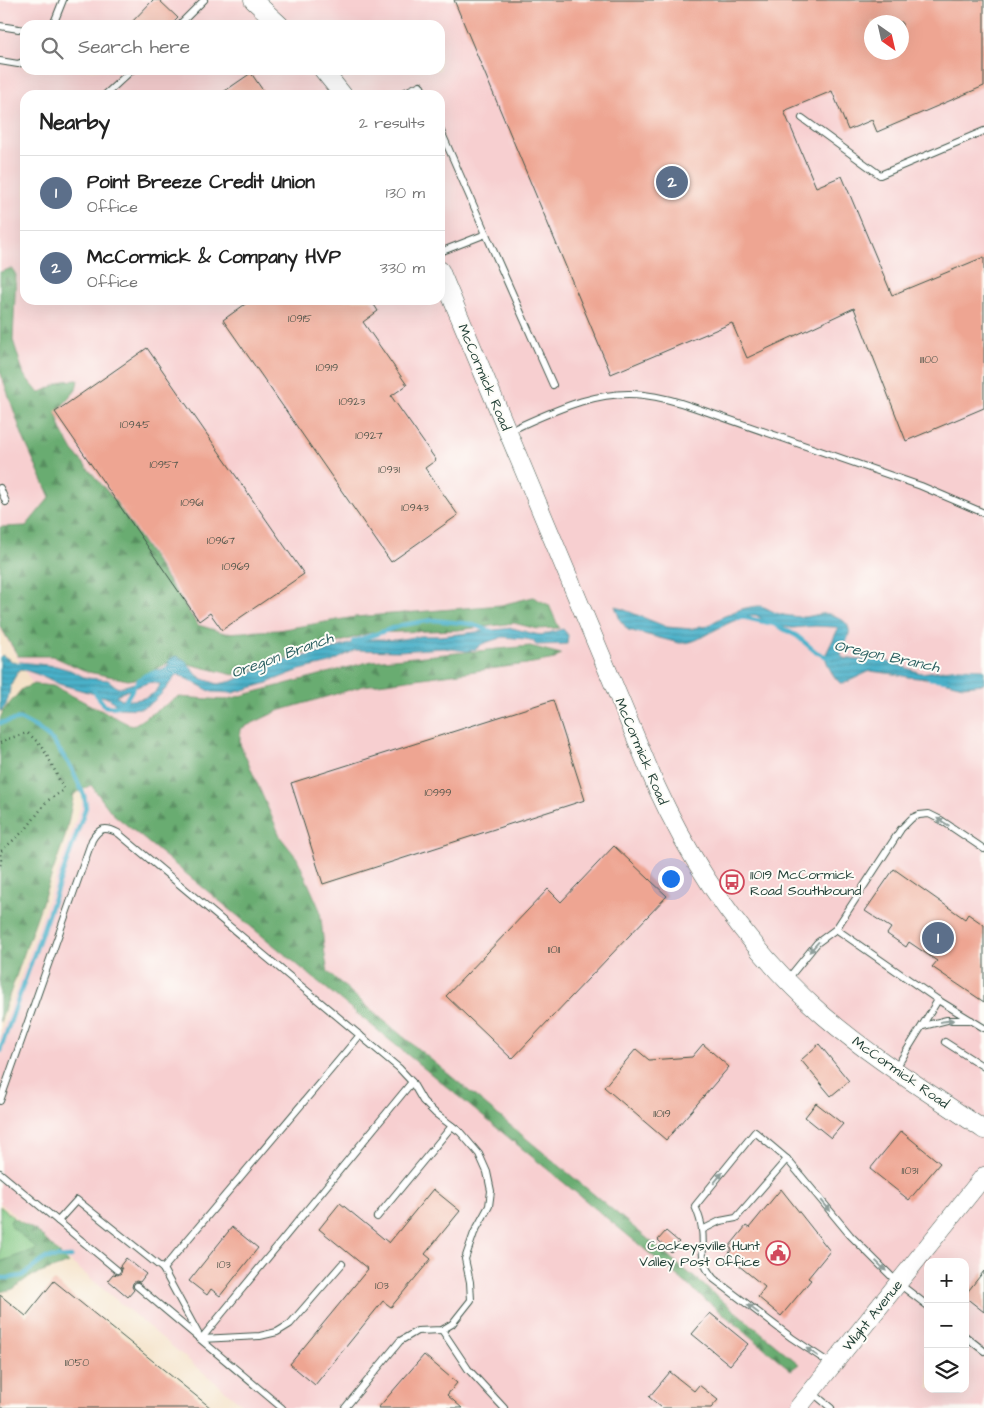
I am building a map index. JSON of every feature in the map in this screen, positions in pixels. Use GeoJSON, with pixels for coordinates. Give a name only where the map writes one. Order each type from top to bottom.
{"type":"FeatureCollection","features":[{"type":"Feature","properties":{"kind":"main road"},"geometry":{"type":"LineString","coordinates":[[253,0],[275,20]]}},
{"type":"Feature","properties":{"kind":"main road"},"geometry":{"type":"LineString","coordinates":[[327,75],[339,90]]}},
{"type":"Feature","properties":{"kind":"main road","name":"McCormick Road"},"geometry":{"type":"LineString","coordinates":[[445,282],[633,733],[667,810],[694,861],[742,930],[787,980],[825,1016],[852,1039],[984,1130]]}},
{"type":"Feature","properties":{"kind":"main road","name":"Wight Avenue"},"geometry":{"type":"LineString","coordinates":[[798,1408],[984,1176]]}},
{"type":"Feature","properties":{"kind":"lane"},"geometry":{"type":"LineString","coordinates":[[55,20],[63,0]]}},
{"type":"Feature","properties":{"kind":"lane"},"geometry":{"type":"LineString","coordinates":[[184,20],[204,0]]}},
{"type":"Feature","properties":{"kind":"lane"},"geometry":{"type":"LineString","coordinates":[[0,26],[20,29]]}},
{"type":"Feature","properties":{"kind":"lane"},"geometry":{"type":"LineString","coordinates":[[0,61],[20,63]]}},
{"type":"Feature","properties":{"kind":"lane"},"geometry":{"type":"LineString","coordinates":[[110,90],[127,75]]}},
{"type":"Feature","properties":{"kind":"lane"},"geometry":{"type":"LineString","coordinates":[[410,90],[420,85],[422,90]]}},
{"type":"Feature","properties":{"kind":"lane"},"geometry":{"type":"LineString","coordinates":[[802,118],[880,175],[984,131]]}},
{"type":"Feature","properties":{"kind":"lane"},"geometry":{"type":"LineString","coordinates":[[445,140],[553,385]]}},
{"type":"Feature","properties":{"kind":"lane"},"geometry":{"type":"LineString","coordinates":[[445,250],[486,234]]}},
{"type":"Feature","properties":{"kind":"lane"},"geometry":{"type":"LineString","coordinates":[[508,431],[571,404],[595,397],[618,394],[643,394],[668,399],[696,408],[921,486],[984,514]]}},
{"type":"Feature","properties":{"kind":"lane"},"geometry":{"type":"LineString","coordinates":[[0,488],[6,502]]}},
{"type":"Feature","properties":{"kind":"lane"},"geometry":{"type":"LineString","coordinates":[[787,980],[817,943],[836,929],[901,829],[912,818],[929,814],[984,849]]}},
{"type":"Feature","properties":{"kind":"lane"},"geometry":{"type":"LineString","coordinates":[[0,1101],[92,840],[96,833],[103,829],[110,829],[118,833],[400,1068],[412,1082],[423,1101],[435,1114],[460,1132],[479,1154],[487,1172],[491,1191],[489,1206],[474,1233],[465,1259],[470,1282],[471,1300],[452,1324],[442,1330],[417,1331],[400,1341],[345,1408]]}},
{"type":"Feature","properties":{"kind":"lane"},"geometry":{"type":"LineString","coordinates":[[836,929],[938,1000],[984,1028]]}},
{"type":"Feature","properties":{"kind":"lane"},"geometry":{"type":"LineString","coordinates":[[895,1069],[938,1000]]}},
{"type":"Feature","properties":{"kind":"lane"},"geometry":{"type":"LineString","coordinates":[[923,1026],[947,1020],[972,1020]]}},
{"type":"Feature","properties":{"kind":"lane"},"geometry":{"type":"LineString","coordinates":[[163,1268],[360,1035]]}},
{"type":"Feature","properties":{"kind":"lane"},"geometry":{"type":"LineString","coordinates":[[945,1042],[984,1067]]}},
{"type":"Feature","properties":{"kind":"lane"},"geometry":{"type":"LineString","coordinates":[[200,1340],[412,1082]]}},
{"type":"Feature","properties":{"kind":"lane"},"geometry":{"type":"LineString","coordinates":[[377,1217],[452,1126]]}},
{"type":"Feature","properties":{"kind":"lane"},"geometry":{"type":"LineString","coordinates":[[832,1365],[792,1338],[714,1279],[707,1270],[703,1260],[702,1230],[696,1206],[755,1132],[787,1159],[850,1235],[898,1282],[924,1303]]}},
{"type":"Feature","properties":{"kind":"lane"},"geometry":{"type":"LineString","coordinates":[[702,1230],[720,1221],[736,1218],[787,1159]]}},
{"type":"Feature","properties":{"kind":"lane"},"geometry":{"type":"LineString","coordinates":[[0,1173],[117,1270]]}},
{"type":"Feature","properties":{"kind":"lane"},"geometry":{"type":"LineString","coordinates":[[58,1221],[77,1200],[163,1268],[200,1340]]}},
{"type":"Feature","properties":{"kind":"lane"},"geometry":{"type":"LineString","coordinates":[[200,1340],[260,1336],[277,1332],[290,1324],[342,1264]]}},
{"type":"Feature","properties":{"kind":"lane"},"geometry":{"type":"LineString","coordinates":[[137,1286],[282,1408]]}},
{"type":"Feature","properties":{"kind":"lane"},"geometry":{"type":"LineString","coordinates":[[442,1330],[468,1368],[504,1408]]}},
{"type":"Feature","properties":{"kind":"lane"},"geometry":{"type":"LineString","coordinates":[[969,1339],[984,1351]]}},
{"type":"Feature","properties":{"kind":"lane"},"geometry":{"type":"LineString","coordinates":[[811,1392],[832,1408]]}},
{"type":"Feature","properties":{"kind":"path"},"geometry":{"type":"LineString","coordinates":[[0,743],[27,734],[36,739],[47,754],[64,790],[47,800],[26,829],[0,852],[0,869]]}},
{"type":"Feature","properties":{"kind":"shaded area"},"geometry":{"type":"Polygon","coordinates":[[[0,0],[984,0],[984,1408],[246,1408],[0,1203],[0,1036],[89,782],[0,628],[0,0]]]}},
{"type":"Feature","properties":{"kind":"green space"},"geometry":{"type":"Polygon","coordinates":[[[12,268],[16,275],[13,340],[24,375],[39,393],[64,381],[78,380],[76,390],[56,413],[62,431],[73,451],[113,498],[198,625],[225,633],[278,630],[355,617],[501,605],[533,597],[549,605],[559,628],[537,629],[514,623],[458,630],[369,633],[234,675],[172,660],[142,678],[128,680],[88,672],[52,656],[18,656],[0,626],[0,527],[26,526],[50,497],[23,437],[0,371],[0,272],[12,268]]]}},
{"type":"Feature","properties":{"kind":"green space"},"geometry":{"type":"Polygon","coordinates":[[[530,646],[561,654],[555,659],[527,664],[363,686],[278,711],[240,729],[240,744],[281,838],[297,858],[320,910],[328,972],[377,1015],[799,1364],[791,1370],[112,813],[91,785],[74,794],[65,837],[0,1022],[0,719],[3,711],[22,689],[34,684],[53,686],[132,726],[178,697],[225,700],[372,661],[530,646]]]}},
{"type":"Feature","properties":{"kind":"green space"},"geometry":{"type":"Polygon","coordinates":[[[0,1206],[14,1218],[10,1221],[37,1249],[0,1262],[0,1206]]]}},
{"type":"Feature","properties":{"kind":"green space"},"geometry":{"type":"Polygon","coordinates":[[[14,1218],[38,1232],[69,1263],[29,1277],[13,1289],[0,1292],[0,1262],[37,1249],[11,1226],[10,1221],[14,1218]]]}},
{"type":"Feature","properties":{"kind":"water","name":"Oregon Branch"},"geometry":{"type":"Polygon","coordinates":[[[615,606],[667,627],[692,629],[700,626],[705,627],[730,613],[744,608],[759,606],[777,613],[799,617],[829,614],[843,620],[849,629],[841,655],[843,658],[883,660],[921,673],[959,668],[984,669],[984,684],[963,686],[939,680],[870,671],[845,683],[840,683],[827,664],[825,656],[838,629],[836,627],[792,628],[768,623],[756,615],[751,615],[693,641],[679,643],[628,630],[620,620],[615,606]]]}},
{"type":"Feature","properties":{"kind":"water","name":"Oregon Branch"},"geometry":{"type":"Polygon","coordinates":[[[512,628],[541,635],[563,629],[568,635],[567,644],[536,645],[533,641],[526,639],[503,637],[467,651],[443,648],[399,651],[355,650],[330,663],[300,670],[267,683],[233,693],[212,692],[176,675],[156,699],[145,706],[137,708],[119,708],[109,698],[59,684],[22,669],[19,670],[12,682],[6,705],[0,712],[0,657],[2,655],[15,663],[56,666],[86,678],[108,680],[118,688],[141,681],[156,670],[166,668],[171,658],[176,656],[184,659],[197,675],[203,679],[218,684],[233,681],[268,665],[323,652],[362,640],[395,640],[421,636],[441,636],[512,628]],[[147,683],[116,695],[123,700],[145,698],[155,693],[160,684],[147,683]]]}},
{"type":"Feature","properties":{"kind":"building"},"geometry":{"type":"Polygon","coordinates":[[[153,0],[159,0],[178,18],[176,20],[134,20],[153,0]]]}},
{"type":"Feature","properties":{"kind":"building"},"geometry":{"type":"Polygon","coordinates":[[[454,0],[984,0],[984,86],[877,132],[872,120],[848,130],[832,91],[784,111],[816,187],[842,176],[892,295],[984,257],[984,408],[906,441],[854,308],[747,358],[732,323],[611,374],[454,0]]]}},
{"type":"Feature","properties":{"kind":"building"},"geometry":{"type":"Polygon","coordinates":[[[248,75],[252,75],[263,90],[226,90],[248,75]]]}},
{"type":"Feature","properties":{"kind":"building"},"geometry":{"type":"Polygon","coordinates":[[[244,305],[374,305],[378,311],[363,322],[407,385],[391,396],[436,460],[425,468],[458,515],[391,562],[223,320],[244,305]]]}},
{"type":"Feature","properties":{"kind":"building"},"geometry":{"type":"Polygon","coordinates":[[[147,348],[304,574],[222,630],[210,613],[199,621],[55,412],[147,348]]]}},
{"type":"Feature","properties":{"kind":"building"},"geometry":{"type":"Polygon","coordinates":[[[553,700],[585,800],[323,884],[291,783],[553,700]]]}},
{"type":"Feature","properties":{"kind":"building"},"geometry":{"type":"Polygon","coordinates":[[[614,846],[667,896],[512,1059],[446,996],[548,889],[561,902],[614,846]]]}},
{"type":"Feature","properties":{"kind":"building"},"geometry":{"type":"Polygon","coordinates":[[[894,869],[965,919],[968,914],[984,925],[984,1002],[932,967],[937,961],[909,942],[906,947],[887,934],[891,928],[865,911],[894,869]]]}},
{"type":"Feature","properties":{"kind":"building"},"geometry":{"type":"Polygon","coordinates":[[[703,1044],[729,1067],[666,1140],[604,1087],[636,1049],[649,1060],[692,1057],[703,1044]]]}},
{"type":"Feature","properties":{"kind":"building"},"geometry":{"type":"Polygon","coordinates":[[[819,1044],[849,1081],[831,1096],[801,1060],[819,1044]]]}},
{"type":"Feature","properties":{"kind":"building"},"geometry":{"type":"Polygon","coordinates":[[[816,1103],[843,1124],[831,1138],[805,1117],[816,1103]]]}},
{"type":"Feature","properties":{"kind":"building"},"geometry":{"type":"Polygon","coordinates":[[[901,1131],[940,1163],[909,1200],[870,1169],[901,1131]]]}},
{"type":"Feature","properties":{"kind":"building"},"geometry":{"type":"Polygon","coordinates":[[[433,1189],[460,1211],[425,1254],[431,1259],[391,1307],[383,1301],[315,1385],[290,1364],[368,1269],[319,1229],[340,1203],[389,1243],[433,1189]]]}},
{"type":"Feature","properties":{"kind":"building","name":"Cockeysville Hunt Valley Post Office"},"geometry":{"type":"Polygon","coordinates":[[[781,1189],[830,1251],[808,1278],[811,1280],[781,1316],[758,1297],[765,1287],[727,1256],[732,1249],[729,1247],[746,1226],[749,1228],[781,1189]]]}},
{"type":"Feature","properties":{"kind":"building"},"geometry":{"type":"Polygon","coordinates":[[[232,1227],[258,1248],[220,1296],[211,1289],[207,1295],[189,1281],[232,1227]]]}},
{"type":"Feature","properties":{"kind":"building"},"geometry":{"type":"Polygon","coordinates":[[[666,1231],[679,1242],[671,1252],[658,1240],[666,1231]]]}},
{"type":"Feature","properties":{"kind":"building"},"geometry":{"type":"Polygon","coordinates":[[[126,1258],[146,1274],[140,1282],[136,1281],[133,1283],[132,1287],[134,1290],[128,1297],[108,1280],[113,1274],[118,1275],[121,1273],[122,1269],[120,1266],[126,1258]]]}},
{"type":"Feature","properties":{"kind":"building"},"geometry":{"type":"Polygon","coordinates":[[[984,1271],[984,1312],[969,1300],[969,1290],[984,1271]]]}},
{"type":"Feature","properties":{"kind":"building"},"geometry":{"type":"Polygon","coordinates":[[[54,1281],[211,1408],[0,1408],[0,1295],[26,1316],[54,1281]]]}},
{"type":"Feature","properties":{"kind":"building"},"geometry":{"type":"Polygon","coordinates":[[[710,1313],[748,1344],[730,1365],[692,1334],[710,1313]]]}},
{"type":"Feature","properties":{"kind":"building"},"geometry":{"type":"Polygon","coordinates":[[[424,1355],[457,1383],[447,1395],[462,1408],[378,1408],[424,1355]]]}},
{"type":"Feature","properties":{"kind":"building"},"geometry":{"type":"Polygon","coordinates":[[[670,1372],[694,1391],[699,1385],[718,1400],[711,1408],[662,1408],[649,1397],[670,1372]]]}},
{"type":"Feature","properties":{"kind":"waterway","name":"Oregon Branch"},"geometry":{"type":"LineString","coordinates":[[738,618],[742,617],[774,624],[797,636],[816,652],[829,658]]}},
{"type":"Feature","properties":{"kind":"waterway","name":"Oregon Branch"},"geometry":{"type":"LineString","coordinates":[[353,642],[402,625],[433,620],[471,624],[493,632]]}},
{"type":"Feature","properties":{"kind":"waterway","name":"Oregon Branch"},"geometry":{"type":"LineString","coordinates":[[94,691],[105,706],[119,706],[126,700],[141,678],[147,674],[157,672]]}},
{"type":"Feature","properties":{"kind":"waterway","name":"Oregon Branch"},"geometry":{"type":"LineString","coordinates":[[929,678],[946,680]]}},
{"type":"Feature","properties":{"kind":"waterway"},"geometry":{"type":"LineString","coordinates":[[0,723],[20,719],[37,728],[53,741],[71,767],[84,795],[86,807],[0,1051]]}},
{"type":"Feature","properties":{"kind":"waterway"},"geometry":{"type":"LineString","coordinates":[[0,1278],[22,1276],[46,1258],[71,1257]]}},
{"type":"Feature","properties":{"kind":"place","name":"McCormick & Company HVP"},"geometry":{"type":"Point","coordinates":[672,182]}},
{"type":"Feature","properties":{"kind":"place","name":"11019 McCormick Road Southbound"},"geometry":{"type":"Point","coordinates":[732,882]}},
{"type":"Feature","properties":{"kind":"place","name":"Point Breeze Credit Union"},"geometry":{"type":"Point","coordinates":[938,938]}},
{"type":"Feature","properties":{"kind":"place","name":"Cockeysville Hunt Valley Post Office"},"geometry":{"type":"Point","coordinates":[778,1253]}}]}
